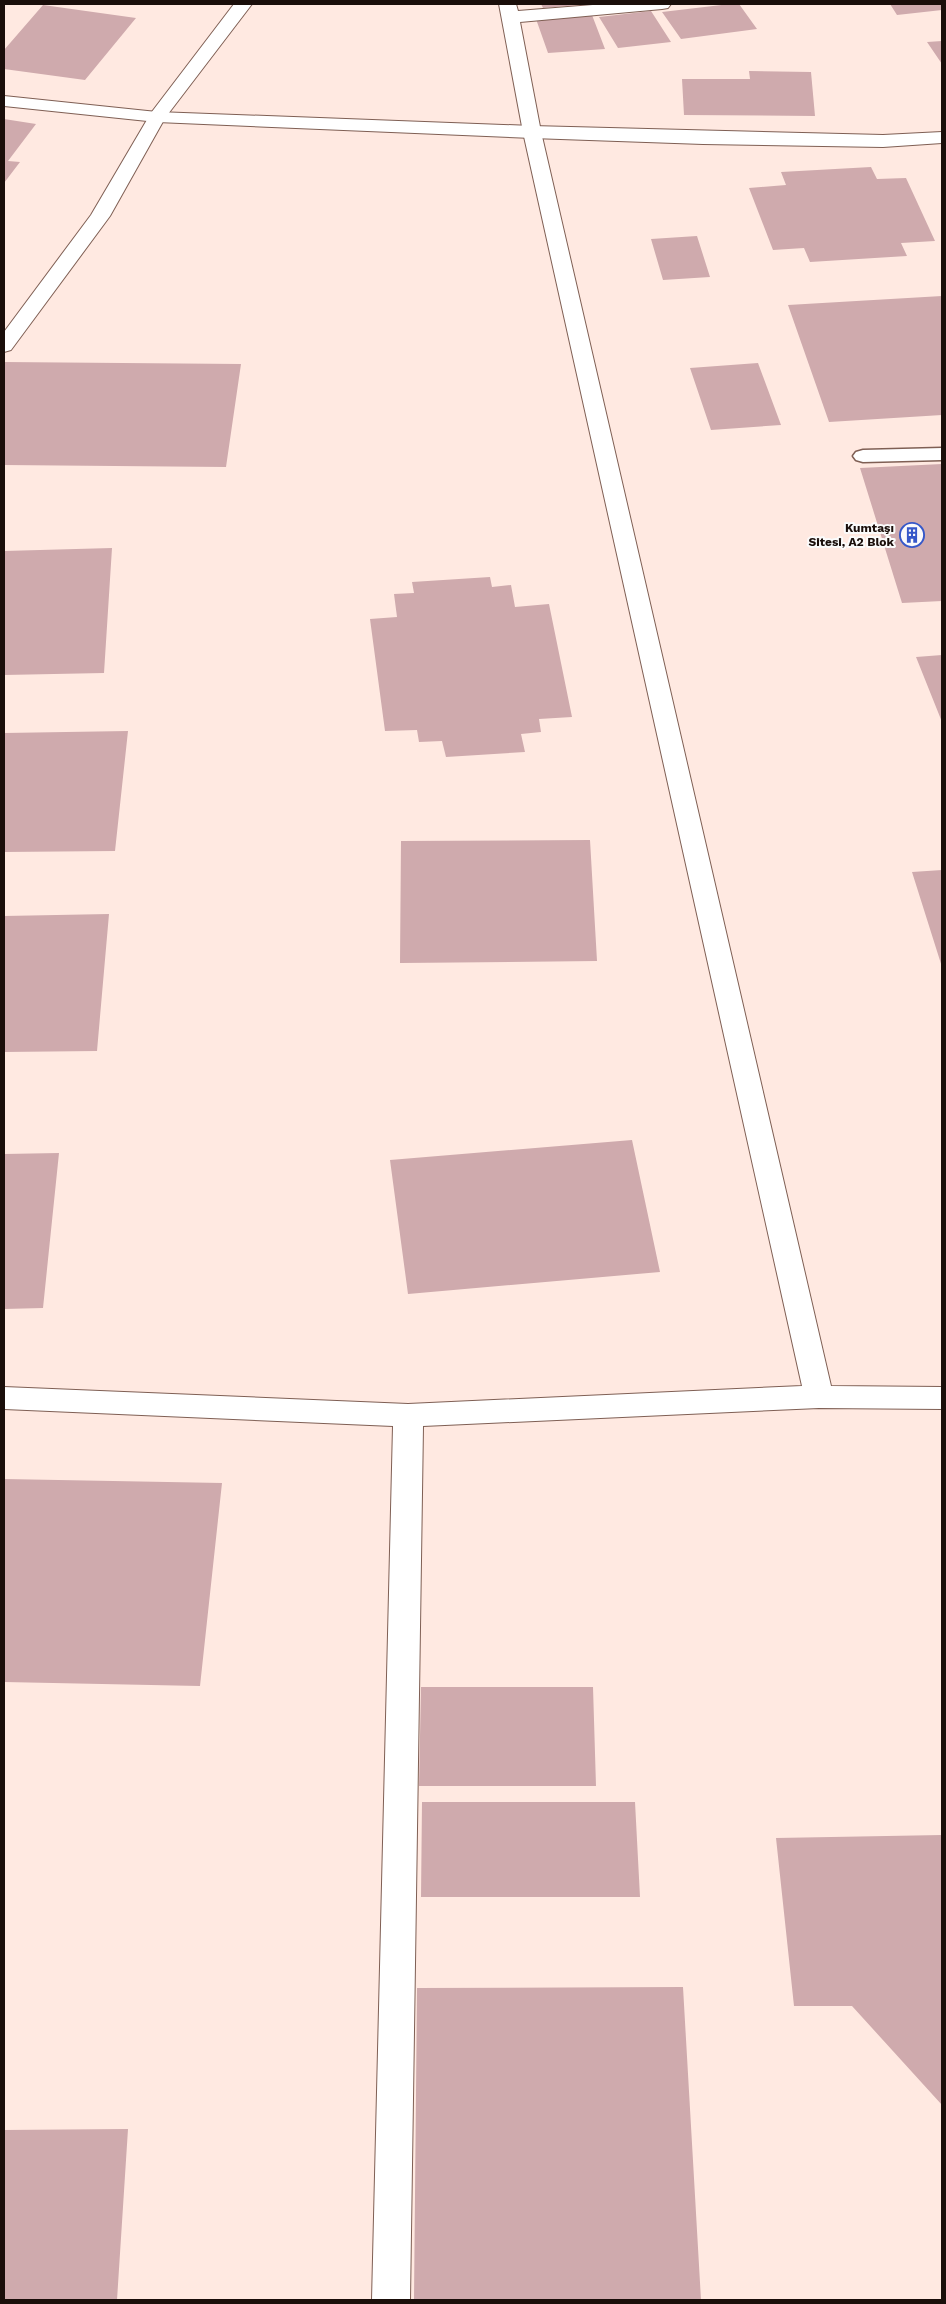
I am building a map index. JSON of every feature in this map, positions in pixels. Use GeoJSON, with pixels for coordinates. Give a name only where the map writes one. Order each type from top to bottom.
{"type":"FeatureCollection","features":[{"type":"Feature","properties":{"kind":"street"},"geometry":{"type":"LineString","coordinates":[[4,346],[100,216],[157,117],[242,4]]}},
{"type":"Feature","properties":{"kind":"street"},"geometry":{"type":"LineString","coordinates":[[662,4],[510,10],[532,132],[819,1396]]}},
{"type":"Feature","properties":{"kind":"street"},"geometry":{"type":"LineString","coordinates":[[4,101],[157,117],[532,132],[703,138],[883,141],[942,138]]}},
{"type":"Feature","properties":{"kind":"street"},"geometry":{"type":"LineString","coordinates":[[4,1398],[408,1415],[819,1396],[942,1398]]}},
{"type":"Feature","properties":{"kind":"street"},"geometry":{"type":"LineString","coordinates":[[391,2300],[408,1415]]}},
{"type":"Feature","properties":{"kind":"lane"},"geometry":{"type":"LineString","coordinates":[[863,456],[942,454]]}},
{"type":"Feature","properties":{"kind":"building"},"geometry":{"type":"Polygon","coordinates":[[[541,4],[578,4],[578,5],[543,8],[541,4]]]}},
{"type":"Feature","properties":{"kind":"building"},"geometry":{"type":"Polygon","coordinates":[[[739,4],[757,29],[681,39],[662,12],[739,4]]]}},
{"type":"Feature","properties":{"kind":"building"},"geometry":{"type":"Polygon","coordinates":[[[890,4],[942,4],[942,10],[897,15],[890,4]]]}},
{"type":"Feature","properties":{"kind":"building"},"geometry":{"type":"Polygon","coordinates":[[[43,5],[136,18],[85,80],[4,69],[4,50],[43,5]]]}},
{"type":"Feature","properties":{"kind":"building"},"geometry":{"type":"Polygon","coordinates":[[[651,11],[671,42],[618,48],[599,17],[651,11]]]}},
{"type":"Feature","properties":{"kind":"building"},"geometry":{"type":"Polygon","coordinates":[[[592,15],[605,49],[548,53],[536,19],[592,15]]]}},
{"type":"Feature","properties":{"kind":"building"},"geometry":{"type":"Polygon","coordinates":[[[942,41],[942,64],[927,42],[942,41]]]}},
{"type":"Feature","properties":{"kind":"building"},"geometry":{"type":"Polygon","coordinates":[[[749,71],[811,72],[815,116],[684,115],[682,79],[750,79],[749,71]]]}},
{"type":"Feature","properties":{"kind":"building"},"geometry":{"type":"Polygon","coordinates":[[[4,119],[36,124],[8,161],[20,162],[4,183],[4,119]]]}},
{"type":"Feature","properties":{"kind":"building"},"geometry":{"type":"Polygon","coordinates":[[[871,167],[877,179],[906,178],[935,241],[901,243],[907,256],[810,262],[804,248],[773,250],[749,188],[786,185],[781,172],[871,167]]]}},
{"type":"Feature","properties":{"kind":"building"},"geometry":{"type":"Polygon","coordinates":[[[697,236],[710,277],[663,280],[651,239],[697,236]]]}},
{"type":"Feature","properties":{"kind":"building"},"geometry":{"type":"Polygon","coordinates":[[[942,296],[942,415],[829,422],[788,305],[942,296]]]}},
{"type":"Feature","properties":{"kind":"building"},"geometry":{"type":"Polygon","coordinates":[[[4,362],[241,364],[226,467],[4,465],[4,362]]]}},
{"type":"Feature","properties":{"kind":"building"},"geometry":{"type":"Polygon","coordinates":[[[758,363],[781,425],[711,430],[690,368],[758,363]]]}},
{"type":"Feature","properties":{"kind":"building","name":"Kumtaşı Sitesi, A2 Blok"},"geometry":{"type":"Polygon","coordinates":[[[942,464],[942,601],[902,603],[860,468],[942,464]]]}},
{"type":"Feature","properties":{"kind":"building"},"geometry":{"type":"Polygon","coordinates":[[[112,548],[104,673],[4,675],[4,551],[112,548]]]}},
{"type":"Feature","properties":{"kind":"building"},"geometry":{"type":"Polygon","coordinates":[[[490,577],[492,587],[511,585],[515,607],[549,604],[572,717],[539,719],[541,732],[521,734],[525,752],[446,757],[442,741],[419,742],[417,730],[385,731],[370,619],[397,617],[394,594],[414,593],[412,582],[490,577]]]}},
{"type":"Feature","properties":{"kind":"building"},"geometry":{"type":"Polygon","coordinates":[[[942,655],[942,722],[916,657],[942,655]]]}},
{"type":"Feature","properties":{"kind":"building"},"geometry":{"type":"Polygon","coordinates":[[[128,731],[115,851],[4,852],[4,733],[128,731]]]}},
{"type":"Feature","properties":{"kind":"building"},"geometry":{"type":"Polygon","coordinates":[[[590,840],[597,961],[400,963],[401,841],[590,840]]]}},
{"type":"Feature","properties":{"kind":"building"},"geometry":{"type":"Polygon","coordinates":[[[942,870],[942,967],[912,872],[942,870]]]}},
{"type":"Feature","properties":{"kind":"building"},"geometry":{"type":"Polygon","coordinates":[[[109,914],[97,1051],[4,1052],[4,916],[109,914]]]}},
{"type":"Feature","properties":{"kind":"building"},"geometry":{"type":"Polygon","coordinates":[[[632,1140],[660,1272],[408,1294],[390,1160],[632,1140]]]}},
{"type":"Feature","properties":{"kind":"building"},"geometry":{"type":"Polygon","coordinates":[[[59,1153],[43,1308],[4,1309],[4,1154],[59,1153]]]}},
{"type":"Feature","properties":{"kind":"building"},"geometry":{"type":"Polygon","coordinates":[[[4,1479],[222,1483],[200,1686],[4,1682],[4,1479]]]}},
{"type":"Feature","properties":{"kind":"building"},"geometry":{"type":"Polygon","coordinates":[[[421,1687],[593,1687],[596,1786],[419,1786],[421,1687]]]}},
{"type":"Feature","properties":{"kind":"building"},"geometry":{"type":"Polygon","coordinates":[[[422,1802],[635,1802],[640,1897],[421,1897],[422,1802]]]}},
{"type":"Feature","properties":{"kind":"building"},"geometry":{"type":"Polygon","coordinates":[[[942,1835],[942,2105],[852,2006],[794,2006],[776,1838],[942,1835]]]}},
{"type":"Feature","properties":{"kind":"building"},"geometry":{"type":"Polygon","coordinates":[[[683,1987],[701,2300],[414,2300],[417,1988],[683,1987]]]}},
{"type":"Feature","properties":{"kind":"building"},"geometry":{"type":"Polygon","coordinates":[[[128,2129],[117,2300],[4,2300],[4,2130],[128,2129]]]}},
{"type":"Feature","properties":{"kind":"place","name":"Kumtaşı Sitesi, A2 Blok"},"geometry":{"type":"Point","coordinates":[912,535]}}]}
